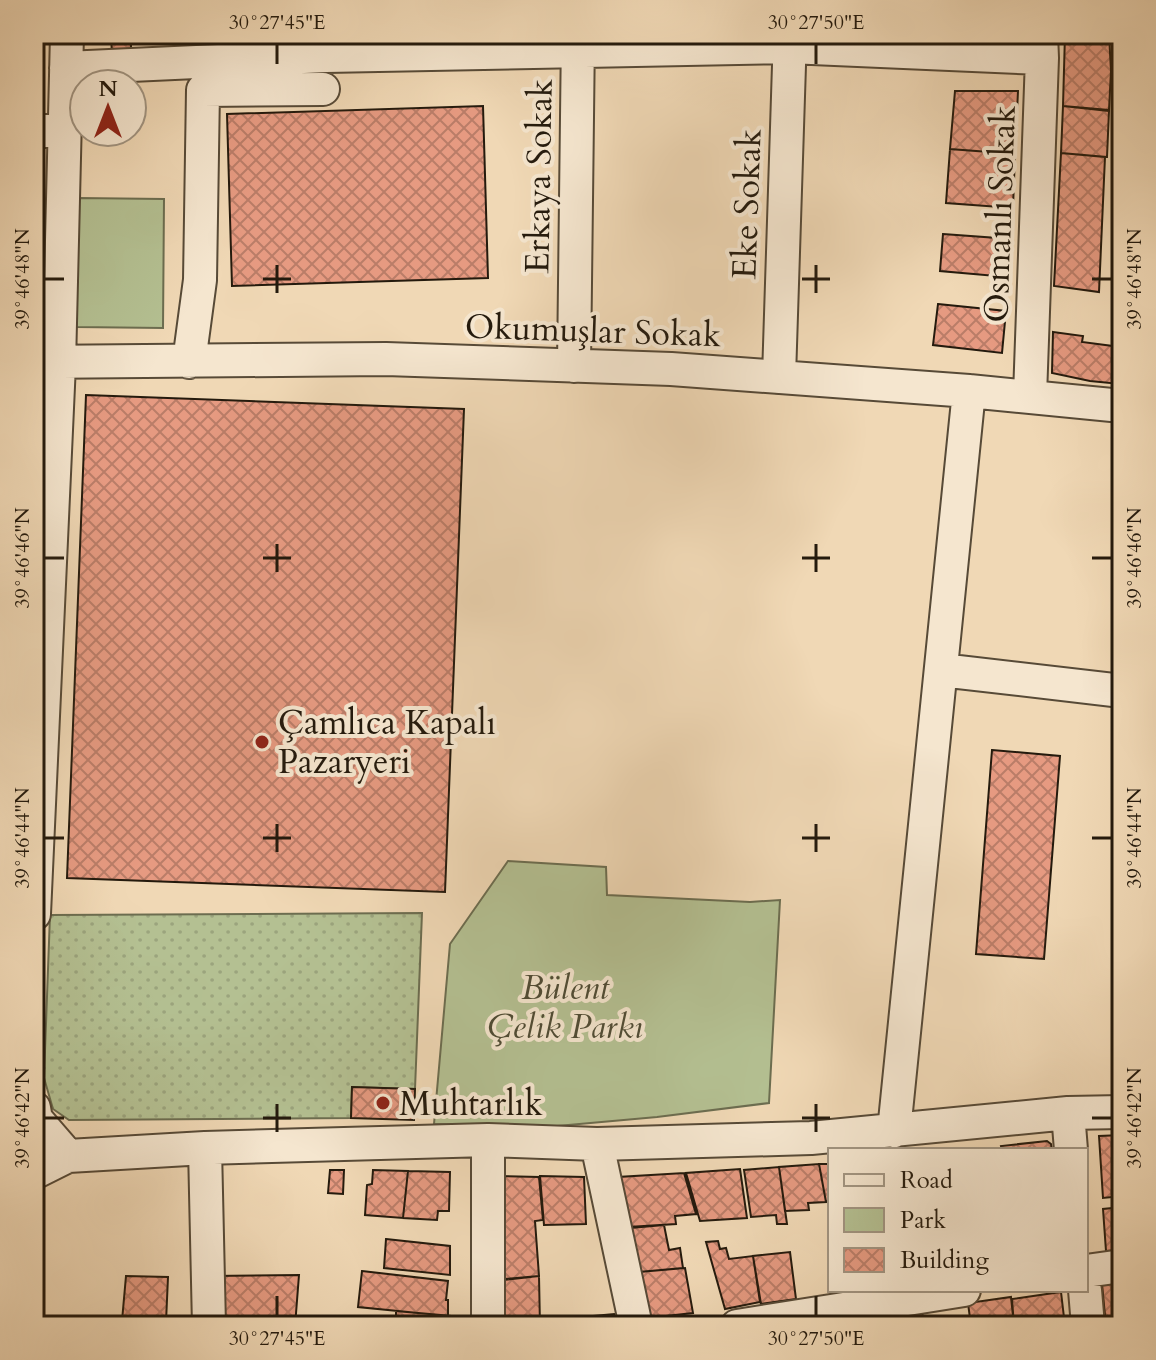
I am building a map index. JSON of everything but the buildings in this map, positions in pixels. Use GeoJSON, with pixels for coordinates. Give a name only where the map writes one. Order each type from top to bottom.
{"type":"FeatureCollection","features":[{"type":"Feature","properties":{"kind":"street"},"geometry":{"type":"LineString","coordinates":[[34,914],[49,131],[66,68],[67,34]]}},
{"type":"Feature","properties":{"kind":"street"},"geometry":{"type":"LineString","coordinates":[[66,68],[326,45],[789,40],[1042,46]]}},
{"type":"Feature","properties":{"kind":"street","name":"Eke Sokak"},"geometry":{"type":"LineString","coordinates":[[779,377],[789,40]]}},
{"type":"Feature","properties":{"kind":"street","name":"Erkaya Sokak"},"geometry":{"type":"LineString","coordinates":[[574,366],[578,42]]}},
{"type":"Feature","properties":{"kind":"street","name":"Osmanlı Sokak"},"geometry":{"type":"LineString","coordinates":[[1030,396],[1042,46]]}},
{"type":"Feature","properties":{"kind":"street"},"geometry":{"type":"LineString","coordinates":[[189,362],[200,280],[203,90],[323,89]]}},
{"type":"Feature","properties":{"kind":"street","name":"Okumuşlar Sokak"},"geometry":{"type":"LineString","coordinates":[[46,363],[386,359],[671,369],[1030,396],[1122,406]]}},
{"type":"Feature","properties":{"kind":"street"},"geometry":{"type":"LineString","coordinates":[[894,1131],[969,391]]}},
{"type":"Feature","properties":{"kind":"street"},"geometry":{"type":"LineString","coordinates":[[941,670],[1122,691]]}},
{"type":"Feature","properties":{"kind":"street"},"geometry":{"type":"LineString","coordinates":[[34,1108],[36,1119],[68,1156]]}},
{"type":"Feature","properties":{"kind":"street"},"geometry":{"type":"LineString","coordinates":[[34,1173],[68,1156],[205,1148],[488,1140],[597,1144],[811,1138],[1068,1113],[1122,1112]]}},
{"type":"Feature","properties":{"kind":"street"},"geometry":{"type":"LineString","coordinates":[[1068,1113],[1071,1148]]}},
{"type":"Feature","properties":{"kind":"street"},"geometry":{"type":"LineString","coordinates":[[488,1140],[488,1326]]}},
{"type":"Feature","properties":{"kind":"street"},"geometry":{"type":"LineString","coordinates":[[597,1144],[636,1326]]}},
{"type":"Feature","properties":{"kind":"street"},"geometry":{"type":"LineString","coordinates":[[205,1148],[209,1326]]}},
{"type":"Feature","properties":{"kind":"street"},"geometry":{"type":"LineString","coordinates":[[1088,1271],[1122,1266]]}},
{"type":"Feature","properties":{"kind":"street"},"geometry":{"type":"LineString","coordinates":[[737,1326],[951,1292]]}},
{"type":"Feature","properties":{"kind":"street"},"geometry":{"type":"LineString","coordinates":[[1085,1292],[1088,1326]]}},
{"type":"Feature","properties":{"kind":"green space"},"geometry":{"type":"Polygon","coordinates":[[[78,198],[164,199],[163,328],[76,327],[78,198]]]}},
{"type":"Feature","properties":{"kind":"green space","name":"Bülent Çelik Parkı"},"geometry":{"type":"Polygon","coordinates":[[[508,861],[606,867],[607,895],[750,902],[780,900],[769,1103],[535,1128],[434,1124],[450,944],[508,861]]]}},
{"type":"Feature","properties":{"kind":"green space"},"geometry":{"type":"Polygon","coordinates":[[[422,913],[415,1089],[352,1087],[351,1118],[69,1120],[53,1109],[44,1078],[50,915],[422,913]]]}},
{"type":"Feature","properties":{"kind":"place","name":"Çamlıca Kapalı Pazaryeri"},"geometry":{"type":"Point","coordinates":[262,742]}},
{"type":"Feature","properties":{"kind":"place","name":"Muhtarlık"},"geometry":{"type":"Point","coordinates":[383,1103]}}]}
